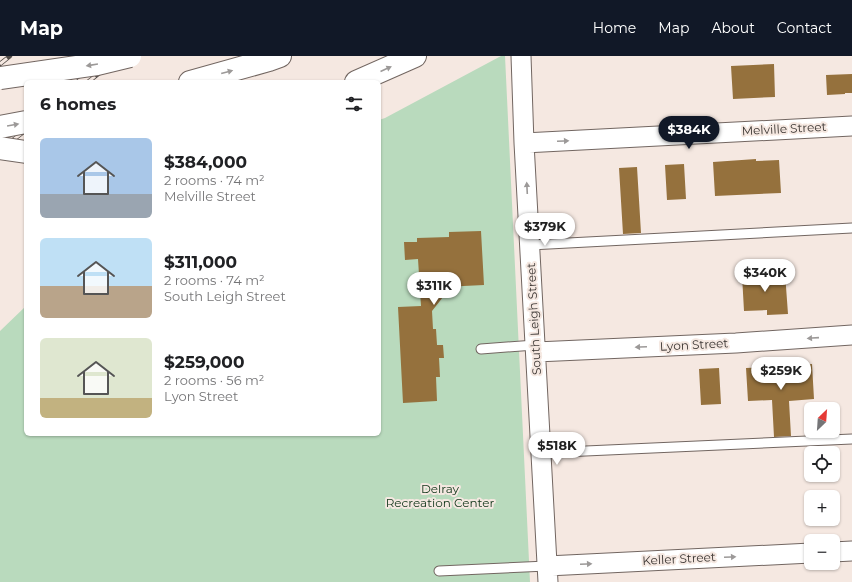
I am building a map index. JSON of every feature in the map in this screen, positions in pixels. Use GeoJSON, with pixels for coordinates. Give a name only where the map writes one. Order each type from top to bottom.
{"type":"FeatureCollection","features":[{"type":"Feature","properties":{"kind":"highway"},"geometry":{"type":"LineString","coordinates":[[0,78],[97,64],[130,56]]}},
{"type":"Feature","properties":{"kind":"highway"},"geometry":{"type":"LineString","coordinates":[[197,80],[280,56]]}},
{"type":"Feature","properties":{"kind":"highway"},"geometry":{"type":"LineString","coordinates":[[361,80],[415,56]]}},
{"type":"Feature","properties":{"kind":"highway"},"geometry":{"type":"LineString","coordinates":[[0,127],[24,122]]}},
{"type":"Feature","properties":{"kind":"highway"},"geometry":{"type":"LineString","coordinates":[[0,148],[24,152]]}},
{"type":"Feature","properties":{"kind":"street","name":"South Leigh Street"},"geometry":{"type":"LineString","coordinates":[[521,56],[524,143],[548,574]]}},
{"type":"Feature","properties":{"kind":"street","name":"Melville Street"},"geometry":{"type":"LineString","coordinates":[[524,143],[852,126]]}},
{"type":"Feature","properties":{"kind":"street","name":"Lyon Street"},"geometry":{"type":"LineString","coordinates":[[535,349],[736,342],[852,335]]}},
{"type":"Feature","properties":{"kind":"street"},"geometry":{"type":"LineString","coordinates":[[840,552],[852,551]]}},
{"type":"Feature","properties":{"kind":"street","name":"Keller Street"},"geometry":{"type":"LineString","coordinates":[[548,574],[804,554]]}},
{"type":"Feature","properties":{"kind":"lane"},"geometry":{"type":"LineString","coordinates":[[530,245],[852,228]]}},
{"type":"Feature","properties":{"kind":"lane"},"geometry":{"type":"LineString","coordinates":[[481,349],[535,349]]}},
{"type":"Feature","properties":{"kind":"lane"},"geometry":{"type":"LineString","coordinates":[[541,453],[852,439]]}},
{"type":"Feature","properties":{"kind":"lane"},"geometry":{"type":"LineString","coordinates":[[440,571],[548,574]]}},
{"type":"Feature","properties":{"kind":"green space","name":"Delray Recreation Center"},"geometry":{"type":"Polygon","coordinates":[[[501,56],[505,56],[530,582],[0,582],[0,331],[24,308],[24,436],[381,436],[381,119],[501,56]]]}},
{"type":"Feature","properties":{"kind":"building"},"geometry":{"type":"Polygon","coordinates":[[[774,64],[775,97],[733,99],[731,66],[774,64]]]}},
{"type":"Feature","properties":{"kind":"building"},"geometry":{"type":"Polygon","coordinates":[[[852,74],[852,93],[827,95],[826,75],[852,74]]]}},
{"type":"Feature","properties":{"kind":"building"},"geometry":{"type":"Polygon","coordinates":[[[756,159],[756,161],[779,160],[781,193],[715,196],[713,162],[756,159]]]}},
{"type":"Feature","properties":{"kind":"building"},"geometry":{"type":"Polygon","coordinates":[[[684,164],[686,199],[667,200],[665,165],[684,164]]]}},
{"type":"Feature","properties":{"kind":"building"},"geometry":{"type":"Polygon","coordinates":[[[637,167],[641,233],[623,234],[619,168],[637,167]]]}},
{"type":"Feature","properties":{"kind":"building"},"geometry":{"type":"Polygon","coordinates":[[[481,231],[484,285],[443,287],[443,297],[432,311],[433,329],[436,329],[437,345],[443,345],[444,358],[439,358],[440,377],[436,377],[437,401],[403,403],[398,307],[421,306],[418,259],[405,260],[404,242],[417,242],[417,238],[449,237],[449,232],[481,231]]]}},
{"type":"Feature","properties":{"kind":"building"},"geometry":{"type":"Polygon","coordinates":[[[785,273],[788,314],[767,315],[767,310],[744,311],[742,275],[785,273]]]}},
{"type":"Feature","properties":{"kind":"building"},"geometry":{"type":"Polygon","coordinates":[[[789,364],[789,366],[812,364],[814,399],[789,401],[791,436],[774,437],[772,400],[748,401],[746,368],[771,367],[771,365],[789,364]]]}},
{"type":"Feature","properties":{"kind":"building"},"geometry":{"type":"Polygon","coordinates":[[[719,368],[721,404],[701,405],[699,369],[719,368]]]}},
{"type":"Feature","properties":{"kind":"railway"},"geometry":{"type":"LineString","coordinates":[[0,64],[10,56]]}},
{"type":"Feature","properties":{"kind":"railway"},"geometry":{"type":"LineString","coordinates":[[74,80],[105,56]]}},
{"type":"Feature","properties":{"kind":"railway"},"geometry":{"type":"LineString","coordinates":[[91,80],[121,56]]}},
{"type":"Feature","properties":{"kind":"railway"},"geometry":{"type":"LineString","coordinates":[[0,137],[24,119]]}},
{"type":"Feature","properties":{"kind":"railway"},"geometry":{"type":"LineString","coordinates":[[0,150],[24,132]]}}]}
